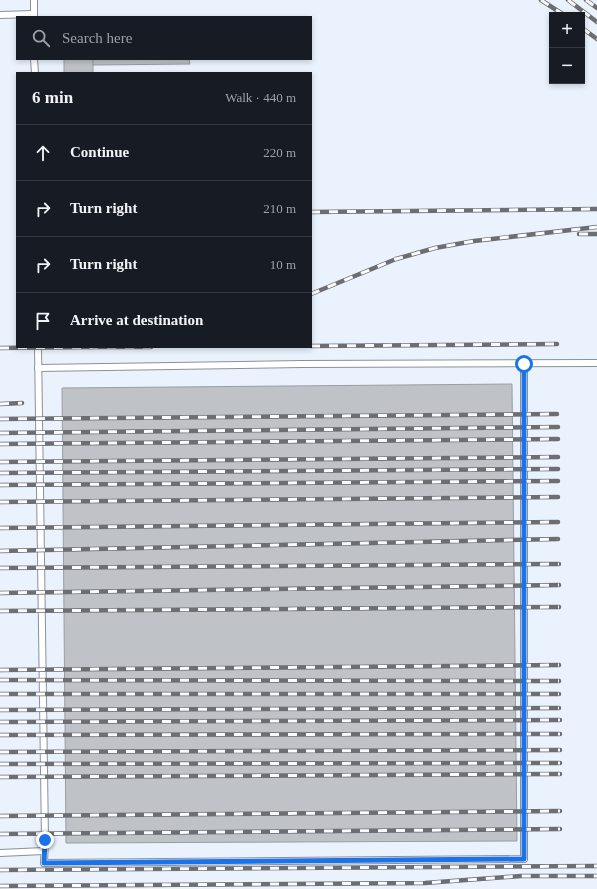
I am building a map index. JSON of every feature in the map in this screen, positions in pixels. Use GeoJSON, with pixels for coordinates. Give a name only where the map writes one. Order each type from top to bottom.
{"type":"FeatureCollection","features":[{"type":"Feature","properties":{"kind":"lane"},"geometry":{"type":"LineString","coordinates":[[0,15],[34,16],[34,0]]}},
{"type":"Feature","properties":{"kind":"lane"},"geometry":{"type":"LineString","coordinates":[[34,60],[35,72]]}},
{"type":"Feature","properties":{"kind":"lane"},"geometry":{"type":"LineString","coordinates":[[38,348],[44,863],[524,859],[524,364]]}},
{"type":"Feature","properties":{"kind":"lane"},"geometry":{"type":"LineString","coordinates":[[38,368],[302,364],[597,363]]}},
{"type":"Feature","properties":{"kind":"lane"},"geometry":{"type":"LineString","coordinates":[[0,853],[44,851]]}},
{"type":"Feature","properties":{"kind":"shaded area"},"geometry":{"type":"Polygon","coordinates":[[[0,0],[597,0],[597,889],[0,889],[0,0]]]}},
{"type":"Feature","properties":{"kind":"building"},"geometry":{"type":"Polygon","coordinates":[[[64,60],[93,60],[93,72],[64,72],[64,60]]]}},
{"type":"Feature","properties":{"kind":"building"},"geometry":{"type":"Polygon","coordinates":[[[93,60],[189,60],[190,64],[93,65],[93,60]]]}},
{"type":"Feature","properties":{"kind":"building"},"geometry":{"type":"Polygon","coordinates":[[[512,384],[517,841],[66,843],[62,388],[512,384]]]}},
{"type":"Feature","properties":{"kind":"railway"},"geometry":{"type":"LineString","coordinates":[[541,0],[559,12]]}},
{"type":"Feature","properties":{"kind":"railway"},"geometry":{"type":"LineString","coordinates":[[568,0],[597,22]]}},
{"type":"Feature","properties":{"kind":"railway"},"geometry":{"type":"LineString","coordinates":[[586,0],[597,8]]}},
{"type":"Feature","properties":{"kind":"railway"},"geometry":{"type":"LineString","coordinates":[[585,30],[597,39]]}},
{"type":"Feature","properties":{"kind":"railway"},"geometry":{"type":"LineString","coordinates":[[312,212],[597,209]]}},
{"type":"Feature","properties":{"kind":"railway"},"geometry":{"type":"LineString","coordinates":[[312,294],[396,259],[435,248],[474,241],[597,227]]}},
{"type":"Feature","properties":{"kind":"railway"},"geometry":{"type":"LineString","coordinates":[[579,234],[597,234]]}},
{"type":"Feature","properties":{"kind":"railway"},"geometry":{"type":"LineString","coordinates":[[312,346],[557,344]]}},
{"type":"Feature","properties":{"kind":"railway"},"geometry":{"type":"LineString","coordinates":[[0,348],[16,348]]}},
{"type":"Feature","properties":{"kind":"railway"},"geometry":{"type":"LineString","coordinates":[[0,404],[22,403]]}},
{"type":"Feature","properties":{"kind":"railway"},"geometry":{"type":"LineString","coordinates":[[0,419],[557,414]]}},
{"type":"Feature","properties":{"kind":"railway"},"geometry":{"type":"LineString","coordinates":[[0,433],[558,427]]}},
{"type":"Feature","properties":{"kind":"railway"},"geometry":{"type":"LineString","coordinates":[[0,444],[558,439]]}},
{"type":"Feature","properties":{"kind":"railway"},"geometry":{"type":"LineString","coordinates":[[0,462],[558,457]]}},
{"type":"Feature","properties":{"kind":"railway"},"geometry":{"type":"LineString","coordinates":[[0,473],[558,469]]}},
{"type":"Feature","properties":{"kind":"railway"},"geometry":{"type":"LineString","coordinates":[[0,485],[558,481]]}},
{"type":"Feature","properties":{"kind":"railway"},"geometry":{"type":"LineString","coordinates":[[0,502],[558,497]]}},
{"type":"Feature","properties":{"kind":"railway"},"geometry":{"type":"LineString","coordinates":[[0,528],[558,522]]}},
{"type":"Feature","properties":{"kind":"railway"},"geometry":{"type":"LineString","coordinates":[[0,551],[558,539]]}},
{"type":"Feature","properties":{"kind":"railway"},"geometry":{"type":"LineString","coordinates":[[0,568],[559,564]]}},
{"type":"Feature","properties":{"kind":"railway"},"geometry":{"type":"LineString","coordinates":[[0,593],[559,585]]}},
{"type":"Feature","properties":{"kind":"railway"},"geometry":{"type":"LineString","coordinates":[[0,611],[559,607]]}},
{"type":"Feature","properties":{"kind":"railway"},"geometry":{"type":"LineString","coordinates":[[0,670],[559,665]]}},
{"type":"Feature","properties":{"kind":"railway"},"geometry":{"type":"LineString","coordinates":[[0,680],[559,681]]}},
{"type":"Feature","properties":{"kind":"railway"},"geometry":{"type":"LineString","coordinates":[[0,694],[559,694]]}},
{"type":"Feature","properties":{"kind":"railway"},"geometry":{"type":"LineString","coordinates":[[0,710],[559,708]]}},
{"type":"Feature","properties":{"kind":"railway"},"geometry":{"type":"LineString","coordinates":[[0,722],[560,720]]}},
{"type":"Feature","properties":{"kind":"railway"},"geometry":{"type":"LineString","coordinates":[[0,735],[560,734]]}},
{"type":"Feature","properties":{"kind":"railway"},"geometry":{"type":"LineString","coordinates":[[0,752],[560,750]]}},
{"type":"Feature","properties":{"kind":"railway"},"geometry":{"type":"LineString","coordinates":[[0,764],[560,763]]}},
{"type":"Feature","properties":{"kind":"railway"},"geometry":{"type":"LineString","coordinates":[[0,777],[560,774]]}},
{"type":"Feature","properties":{"kind":"railway"},"geometry":{"type":"LineString","coordinates":[[0,816],[560,811]]}},
{"type":"Feature","properties":{"kind":"railway"},"geometry":{"type":"LineString","coordinates":[[0,834],[560,829]]}},
{"type":"Feature","properties":{"kind":"railway"},"geometry":{"type":"LineString","coordinates":[[0,870],[597,866]]}},
{"type":"Feature","properties":{"kind":"railway"},"geometry":{"type":"LineString","coordinates":[[0,886],[425,883],[521,876],[597,876]]}},
{"type":"Feature","properties":{"kind":"route"},"geometry":{"type":"LineString","coordinates":[[45,840],[44,863],[524,859],[524,364]]}}]}
